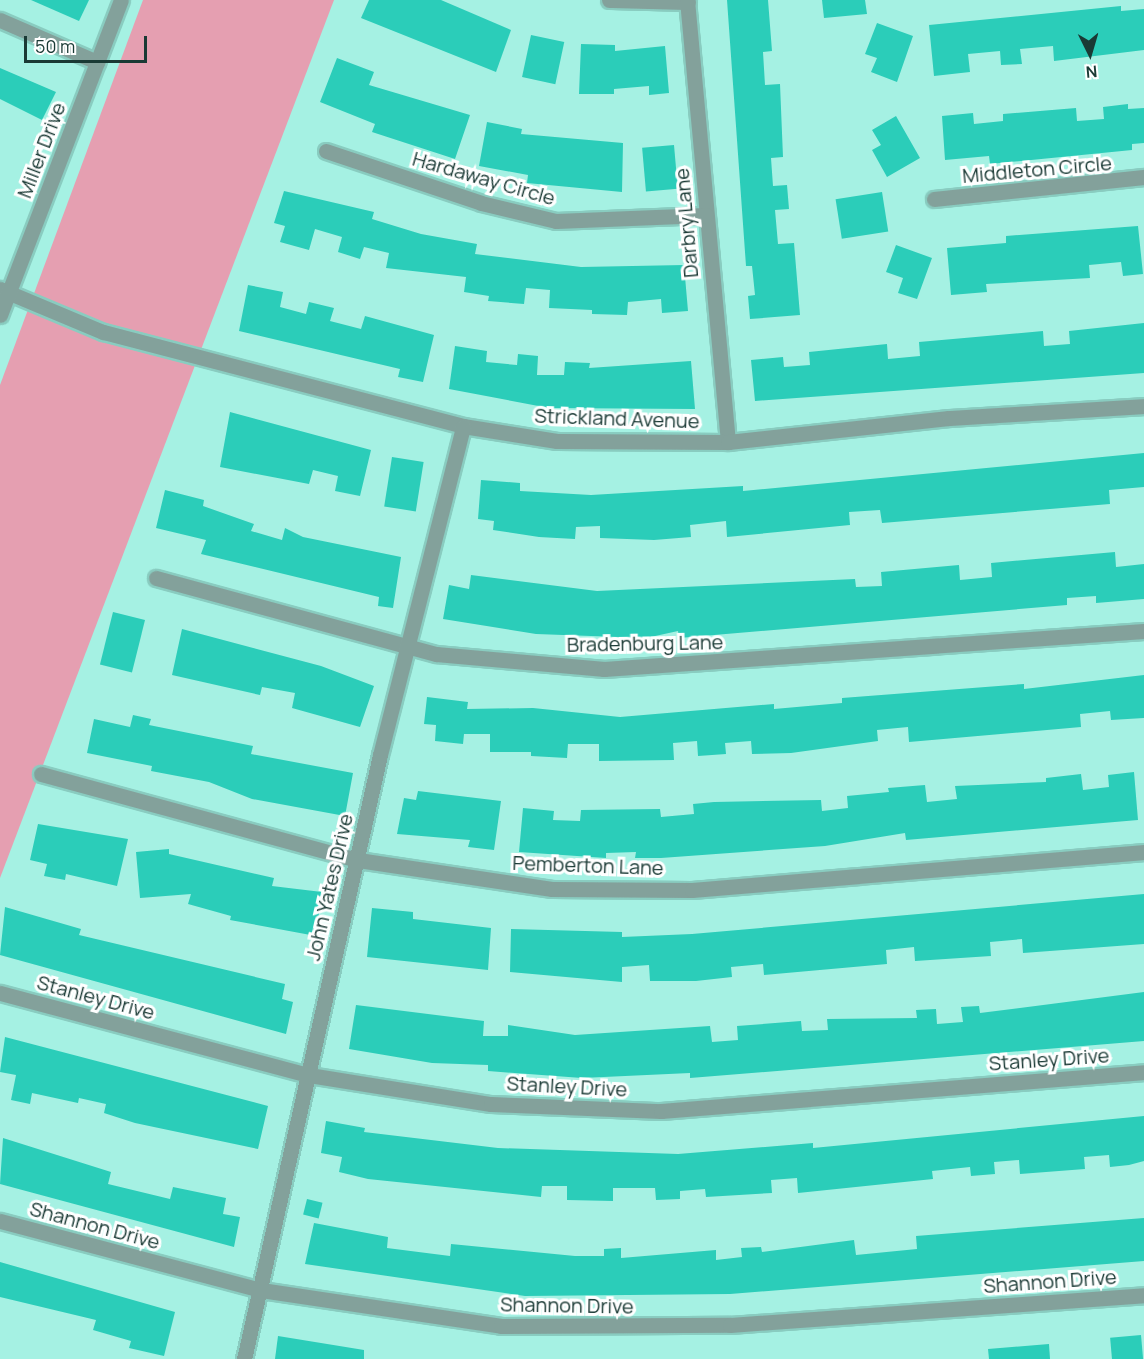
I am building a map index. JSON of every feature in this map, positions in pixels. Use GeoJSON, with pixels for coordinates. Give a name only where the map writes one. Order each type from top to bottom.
{"type":"FeatureCollection","features":[{"type":"Feature","properties":{"kind":"street","name":"Miller Drive"},"geometry":{"type":"LineString","coordinates":[[0,315],[4,291],[121,0]]}},
{"type":"Feature","properties":{"kind":"street"},"geometry":{"type":"LineString","coordinates":[[609,0],[688,1]]}},
{"type":"Feature","properties":{"kind":"street","name":"Darbry Lane"},"geometry":{"type":"LineString","coordinates":[[688,1],[728,442]]}},
{"type":"Feature","properties":{"kind":"street"},"geometry":{"type":"LineString","coordinates":[[0,20],[97,62]]}},
{"type":"Feature","properties":{"kind":"street","name":"Hardaway Circle"},"geometry":{"type":"LineString","coordinates":[[326,151],[481,203],[556,221],[706,215]]}},
{"type":"Feature","properties":{"kind":"street","name":"Middleton Circle"},"geometry":{"type":"LineString","coordinates":[[934,199],[1144,177]]}},
{"type":"Feature","properties":{"kind":"street","name":"Strickland Avenue"},"geometry":{"type":"LineString","coordinates":[[4,291],[103,332],[463,426],[557,441],[728,442],[949,418],[1144,406]]}},
{"type":"Feature","properties":{"kind":"street","name":"John Yates Drive"},"geometry":{"type":"LineString","coordinates":[[244,1359],[358,860],[463,426]]}},
{"type":"Feature","properties":{"kind":"street","name":"Bradenburg Lane"},"geometry":{"type":"LineString","coordinates":[[156,578],[435,654],[604,669],[1144,631]]}},
{"type":"Feature","properties":{"kind":"street","name":"Pemberton Lane"},"geometry":{"type":"LineString","coordinates":[[41,774],[358,860],[552,889],[692,890],[1144,852]]}},
{"type":"Feature","properties":{"kind":"street","name":"Stanley Drive"},"geometry":{"type":"LineString","coordinates":[[0,993],[309,1075],[491,1104],[661,1111],[1144,1072]]}},
{"type":"Feature","properties":{"kind":"street","name":"Shannon Drive"},"geometry":{"type":"LineString","coordinates":[[0,1221],[261,1290],[418,1317],[547,1328],[730,1325],[1144,1295]]}},
{"type":"Feature","properties":{"kind":"shaded area"},"geometry":{"type":"Polygon","coordinates":[[[143,0],[334,0],[0,878],[0,385],[143,0]]]}},
{"type":"Feature","properties":{"kind":"building"},"geometry":{"type":"Polygon","coordinates":[[[31,0],[89,0],[79,21],[31,0]]]}},
{"type":"Feature","properties":{"kind":"building"},"geometry":{"type":"Polygon","coordinates":[[[369,0],[441,0],[511,30],[496,72],[361,18],[369,0]]]}},
{"type":"Feature","properties":{"kind":"building"},"geometry":{"type":"Polygon","coordinates":[[[727,0],[768,0],[772,51],[763,52],[765,85],[780,84],[783,157],[771,158],[773,186],[787,185],[789,209],[775,210],[778,244],[794,243],[800,315],[750,319],[748,296],[755,295],[752,266],[746,266],[727,0]]]}},
{"type":"Feature","properties":{"kind":"building"},"geometry":{"type":"Polygon","coordinates":[[[822,0],[865,0],[867,14],[824,18],[822,0]]]}},
{"type":"Feature","properties":{"kind":"building"},"geometry":{"type":"Polygon","coordinates":[[[1121,6],[1121,11],[1144,9],[1144,50],[1054,61],[1053,46],[1020,49],[1022,64],[1001,65],[1000,51],[968,54],[970,72],[934,76],[929,25],[1121,6]]]}},
{"type":"Feature","properties":{"kind":"building"},"geometry":{"type":"Polygon","coordinates":[[[877,23],[913,36],[897,82],[871,72],[877,58],[865,54],[877,23]]]}},
{"type":"Feature","properties":{"kind":"building"},"geometry":{"type":"Polygon","coordinates":[[[531,35],[564,42],[555,84],[522,77],[531,35]]]}},
{"type":"Feature","properties":{"kind":"building"},"geometry":{"type":"Polygon","coordinates":[[[581,44],[615,45],[615,51],[665,46],[669,93],[649,95],[649,86],[614,89],[614,94],[579,94],[581,44]]]}},
{"type":"Feature","properties":{"kind":"building"},"geometry":{"type":"Polygon","coordinates":[[[337,58],[374,72],[369,85],[470,115],[455,159],[372,132],[375,124],[320,102],[337,58]]]}},
{"type":"Feature","properties":{"kind":"building"},"geometry":{"type":"Polygon","coordinates":[[[0,68],[56,92],[42,120],[0,99],[0,68]]]}},
{"type":"Feature","properties":{"kind":"building"},"geometry":{"type":"Polygon","coordinates":[[[1128,104],[1128,109],[1144,108],[1144,143],[1132,144],[1132,150],[990,164],[989,156],[945,160],[942,116],[973,113],[974,124],[1003,121],[1003,114],[1076,108],[1077,121],[1104,119],[1103,107],[1128,104]]]}},
{"type":"Feature","properties":{"kind":"building"},"geometry":{"type":"Polygon","coordinates":[[[896,116],[920,158],[887,177],[872,150],[881,145],[872,130],[896,116]]]}},
{"type":"Feature","properties":{"kind":"building"},"geometry":{"type":"Polygon","coordinates":[[[487,122],[522,129],[521,134],[623,143],[622,192],[527,183],[528,175],[479,166],[487,122]]]}},
{"type":"Feature","properties":{"kind":"building"},"geometry":{"type":"Polygon","coordinates":[[[674,145],[678,189],[646,192],[642,148],[674,145]]]}},
{"type":"Feature","properties":{"kind":"building"},"geometry":{"type":"Polygon","coordinates":[[[284,191],[374,212],[372,219],[421,234],[477,244],[475,254],[581,267],[684,265],[688,311],[662,313],[661,299],[628,302],[627,315],[592,314],[592,310],[549,308],[550,290],[526,288],[524,304],[488,301],[489,296],[464,292],[466,277],[386,268],[389,253],[364,247],[360,259],[338,252],[342,237],[315,229],[309,250],[280,242],[285,226],[274,223],[284,191]]]}},
{"type":"Feature","properties":{"kind":"building"},"geometry":{"type":"Polygon","coordinates":[[[882,192],[888,232],[842,239],[836,199],[882,192]]]}},
{"type":"Feature","properties":{"kind":"building"},"geometry":{"type":"Polygon","coordinates":[[[1138,226],[1143,274],[1123,276],[1121,262],[1089,265],[1090,278],[986,284],[987,292],[951,295],[947,248],[1006,243],[1006,236],[1138,226]]]}},
{"type":"Feature","properties":{"kind":"building"},"geometry":{"type":"Polygon","coordinates":[[[896,245],[932,258],[917,299],[898,293],[903,278],[886,272],[896,245]]]}},
{"type":"Feature","properties":{"kind":"building"},"geometry":{"type":"Polygon","coordinates":[[[248,285],[283,292],[280,307],[306,314],[309,302],[334,308],[330,321],[361,329],[365,316],[434,335],[423,382],[398,377],[400,369],[239,331],[248,285]]]}},
{"type":"Feature","properties":{"kind":"building"},"geometry":{"type":"Polygon","coordinates":[[[1144,323],[1144,373],[755,401],[751,360],[783,357],[784,367],[810,365],[809,352],[887,344],[888,359],[920,356],[919,342],[1043,331],[1044,346],[1070,344],[1069,331],[1144,323]]]}},
{"type":"Feature","properties":{"kind":"building"},"geometry":{"type":"Polygon","coordinates":[[[455,346],[487,351],[486,362],[517,365],[518,354],[538,356],[537,375],[564,375],[565,362],[590,363],[589,368],[691,361],[695,409],[549,408],[449,389],[455,346]]]}},
{"type":"Feature","properties":{"kind":"building"},"geometry":{"type":"Polygon","coordinates":[[[230,412],[371,450],[360,496],[335,491],[338,476],[313,470],[309,484],[220,467],[230,412]]]}},
{"type":"Feature","properties":{"kind":"building"},"geometry":{"type":"Polygon","coordinates":[[[1144,453],[1144,487],[1109,490],[1110,504],[882,523],[880,510],[849,512],[850,525],[727,537],[726,521],[690,525],[691,537],[654,540],[600,538],[600,526],[576,527],[575,539],[539,537],[493,530],[494,521],[478,519],[481,480],[520,483],[520,491],[591,495],[743,486],[743,491],[1144,453]]]}},
{"type":"Feature","properties":{"kind":"building"},"geometry":{"type":"Polygon","coordinates":[[[392,457],[424,462],[416,511],[384,506],[392,457]]]}},
{"type":"Feature","properties":{"kind":"building"},"geometry":{"type":"Polygon","coordinates":[[[165,490],[204,500],[203,506],[254,524],[251,531],[282,540],[285,528],[303,537],[401,557],[393,608],[378,606],[379,597],[201,554],[206,540],[156,528],[165,490]]]}},
{"type":"Feature","properties":{"kind":"building"},"geometry":{"type":"Polygon","coordinates":[[[1115,552],[1116,567],[1144,564],[1144,599],[1096,603],[1096,596],[1067,598],[1067,605],[679,638],[678,631],[646,638],[536,634],[443,619],[449,585],[469,589],[471,575],[597,591],[855,579],[856,587],[882,586],[881,572],[959,565],[960,580],[992,577],[991,563],[1115,552]]]}},
{"type":"Feature","properties":{"kind":"building"},"geometry":{"type":"Polygon","coordinates":[[[113,612],[145,620],[132,672],[100,664],[113,612]]]}},
{"type":"Feature","properties":{"kind":"building"},"geometry":{"type":"Polygon","coordinates":[[[182,629],[321,666],[374,686],[360,727],[292,708],[295,693],[262,687],[260,695],[172,675],[182,629]]]}},
{"type":"Feature","properties":{"kind":"building"},"geometry":{"type":"Polygon","coordinates":[[[1144,675],[1144,718],[1111,720],[1110,711],[1080,714],[1081,727],[909,742],[908,727],[877,730],[878,741],[791,753],[752,754],[751,741],[725,743],[726,754],[698,756],[697,741],[673,743],[674,760],[599,761],[599,744],[568,744],[567,758],[531,756],[531,752],[490,752],[490,734],[464,734],[463,744],[435,741],[436,725],[424,724],[427,697],[468,702],[467,709],[533,708],[620,717],[774,704],[774,709],[842,703],[842,698],[1024,684],[1024,689],[1144,675]]]}},
{"type":"Feature","properties":{"kind":"building"},"geometry":{"type":"Polygon","coordinates":[[[133,715],[151,719],[149,725],[253,746],[251,754],[353,773],[345,816],[252,799],[209,782],[151,771],[152,766],[87,753],[94,719],[130,727],[133,715]]]}},
{"type":"Feature","properties":{"kind":"building"},"geometry":{"type":"Polygon","coordinates":[[[1134,772],[1138,820],[906,840],[905,833],[825,846],[661,858],[635,858],[636,852],[606,853],[606,858],[519,852],[523,808],[554,811],[553,820],[580,821],[581,810],[660,809],[661,817],[694,814],[693,804],[714,802],[821,800],[822,811],[848,808],[847,796],[889,792],[888,788],[925,785],[927,802],[957,799],[955,786],[1046,782],[1046,778],[1081,774],[1083,790],[1109,787],[1108,775],[1134,772]]]}},
{"type":"Feature","properties":{"kind":"building"},"geometry":{"type":"Polygon","coordinates":[[[418,791],[501,801],[494,850],[468,847],[470,840],[397,834],[404,798],[416,800],[418,791]]]}},
{"type":"Feature","properties":{"kind":"building"},"geometry":{"type":"Polygon","coordinates":[[[38,824],[128,839],[117,886],[66,874],[65,880],[44,876],[47,864],[30,860],[38,824]]]}},
{"type":"Feature","properties":{"kind":"building"},"geometry":{"type":"Polygon","coordinates":[[[169,849],[169,854],[274,878],[272,886],[322,892],[316,936],[230,920],[231,916],[188,904],[191,894],[140,898],[136,852],[169,849]]]}},
{"type":"Feature","properties":{"kind":"building"},"geometry":{"type":"Polygon","coordinates":[[[1144,894],[1144,944],[1023,953],[1022,939],[990,942],[991,956],[915,961],[914,947],[886,950],[887,964],[764,975],[763,964],[731,967],[732,977],[696,981],[650,981],[649,965],[622,967],[622,982],[510,972],[511,929],[622,932],[622,937],[692,934],[1144,894]]]}},
{"type":"Feature","properties":{"kind":"building"},"geometry":{"type":"Polygon","coordinates":[[[5,907],[81,929],[79,935],[285,984],[282,999],[293,1002],[286,1034],[0,955],[5,907]]]}},
{"type":"Feature","properties":{"kind":"building"},"geometry":{"type":"Polygon","coordinates":[[[372,908],[413,912],[413,919],[491,928],[488,970],[367,957],[372,908]]]}},
{"type":"Feature","properties":{"kind":"building"},"geometry":{"type":"Polygon","coordinates":[[[1144,992],[1144,1041],[690,1078],[690,1073],[582,1078],[488,1071],[488,1065],[432,1063],[349,1049],[356,1005],[484,1021],[483,1036],[508,1036],[508,1025],[575,1035],[710,1026],[712,1042],[738,1040],[737,1026],[801,1021],[802,1031],[828,1030],[827,1019],[917,1018],[916,1010],[936,1009],[937,1024],[963,1022],[961,1007],[979,1006],[980,1013],[1144,992]]]}},
{"type":"Feature","properties":{"kind":"building"},"geometry":{"type":"Polygon","coordinates":[[[5,1037],[268,1106],[258,1149],[135,1123],[104,1113],[106,1104],[79,1098],[78,1103],[32,1093],[30,1104],[11,1100],[16,1075],[0,1072],[5,1037]]]}},
{"type":"Feature","properties":{"kind":"building"},"geometry":{"type":"Polygon","coordinates":[[[1144,1116],[1144,1161],[1129,1165],[1110,1167],[1109,1155],[1084,1157],[1085,1169],[1020,1174],[1019,1160],[994,1162],[995,1174],[971,1176],[970,1167],[932,1171],[933,1179],[798,1193],[797,1178],[771,1180],[772,1193],[706,1197],[705,1189],[680,1191],[680,1199],[656,1200],[655,1188],[613,1188],[613,1201],[567,1200],[567,1186],[542,1186],[541,1197],[368,1179],[339,1172],[342,1157],[321,1153],[326,1121],[365,1128],[364,1132],[498,1148],[678,1154],[813,1143],[813,1148],[1144,1116]]]}},
{"type":"Feature","properties":{"kind":"building"},"geometry":{"type":"Polygon","coordinates":[[[3,1138],[111,1172],[108,1184],[170,1199],[173,1187],[226,1198],[223,1214],[240,1217],[234,1247],[0,1184],[3,1138]]]}},
{"type":"Feature","properties":{"kind":"building"},"geometry":{"type":"Polygon","coordinates":[[[307,1199],[323,1203],[319,1218],[303,1215],[307,1199]]]}},
{"type":"Feature","properties":{"kind":"building"},"geometry":{"type":"Polygon","coordinates":[[[1144,1218],[1144,1261],[730,1294],[525,1296],[305,1264],[314,1223],[388,1237],[387,1248],[450,1256],[451,1244],[575,1256],[604,1256],[604,1249],[621,1248],[621,1258],[716,1250],[716,1260],[742,1257],[741,1248],[761,1247],[762,1252],[854,1240],[856,1255],[917,1249],[916,1236],[1144,1218]]]}},
{"type":"Feature","properties":{"kind":"building"},"geometry":{"type":"Polygon","coordinates":[[[0,1262],[175,1312],[164,1356],[129,1348],[131,1341],[93,1330],[96,1320],[0,1297],[0,1262]]]}},
{"type":"Feature","properties":{"kind":"building"},"geometry":{"type":"Polygon","coordinates":[[[1141,1335],[1143,1359],[1112,1359],[1110,1338],[1141,1335]]]}},
{"type":"Feature","properties":{"kind":"building"},"geometry":{"type":"Polygon","coordinates":[[[278,1336],[364,1350],[364,1359],[275,1359],[278,1336]]]}},
{"type":"Feature","properties":{"kind":"building"},"geometry":{"type":"Polygon","coordinates":[[[1049,1344],[1050,1359],[989,1359],[988,1349],[1049,1344]]]}}]}
